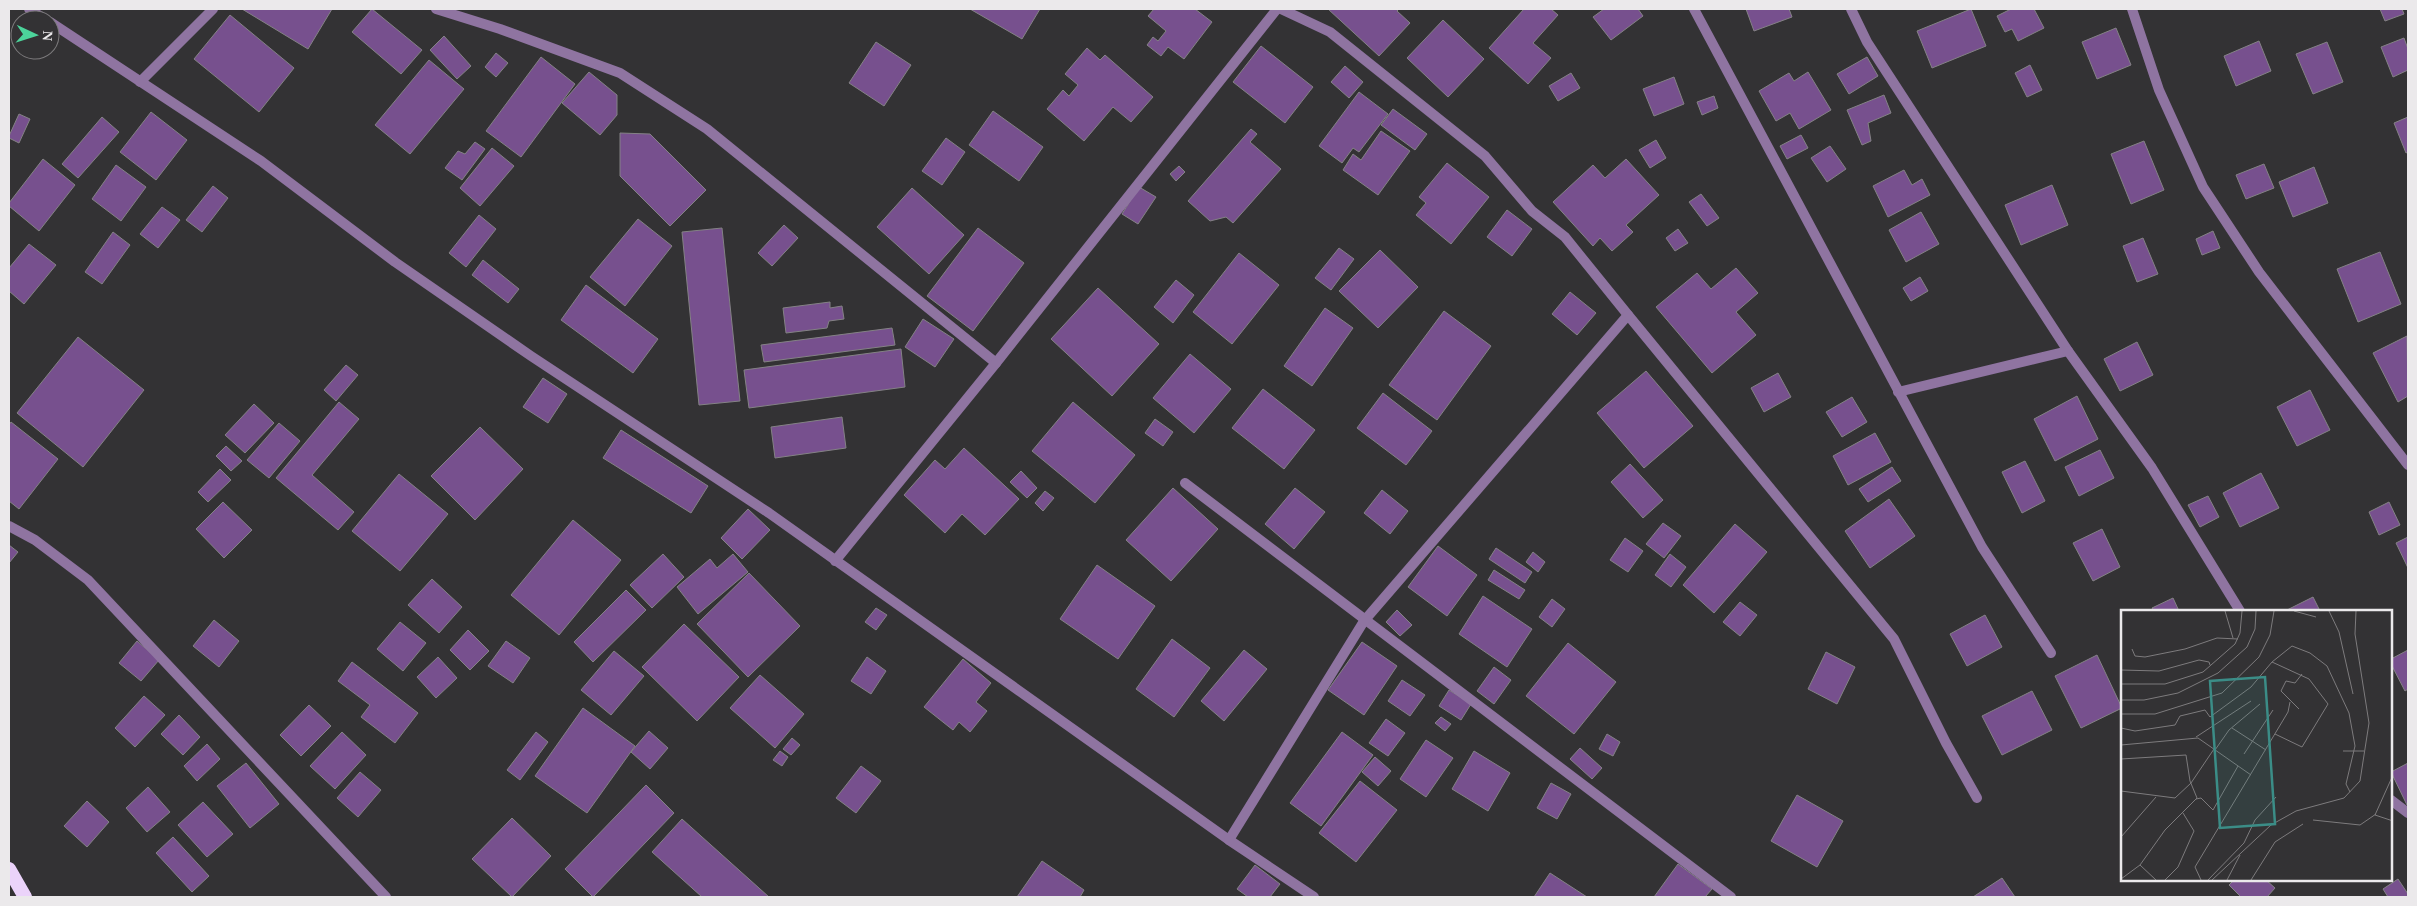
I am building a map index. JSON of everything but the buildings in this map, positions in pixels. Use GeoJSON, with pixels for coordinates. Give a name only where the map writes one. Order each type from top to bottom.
{"type":"FeatureCollection","features":[{"type":"Feature","properties":{"kind":"highway"},"geometry":{"type":"LineString","coordinates":[[9,869],[24,897]]}},
{"type":"Feature","properties":{"kind":"street"},"geometry":{"type":"LineString","coordinates":[[140,82],[213,9]]}},
{"type":"Feature","properties":{"kind":"street"},"geometry":{"type":"LineString","coordinates":[[436,9],[500,29],[620,73],[707,129],[996,363]]}},
{"type":"Feature","properties":{"kind":"street"},"geometry":{"type":"LineString","coordinates":[[835,561],[1279,9],[1330,32],[1484,156],[1532,211],[1565,237],[1894,639],[1946,743],[1977,798]]}},
{"type":"Feature","properties":{"kind":"street"},"geometry":{"type":"LineString","coordinates":[[1694,9],[1982,548],[2051,653]]}},
{"type":"Feature","properties":{"kind":"street"},"geometry":{"type":"LineString","coordinates":[[1851,9],[1867,42],[2068,351],[2152,468],[2239,610]]}},
{"type":"Feature","properties":{"kind":"street"},"geometry":{"type":"LineString","coordinates":[[2132,9],[2159,90],[2203,187],[2259,272],[2408,465]]}},
{"type":"Feature","properties":{"kind":"street"},"geometry":{"type":"LineString","coordinates":[[60,29],[261,161],[395,262],[523,351],[769,513],[1229,840],[1314,897]]}},
{"type":"Feature","properties":{"kind":"street"},"geometry":{"type":"LineString","coordinates":[[1229,840],[1364,622],[1628,315]]}},
{"type":"Feature","properties":{"kind":"street"},"geometry":{"type":"LineString","coordinates":[[1898,392],[2068,351]]}},
{"type":"Feature","properties":{"kind":"street"},"geometry":{"type":"LineString","coordinates":[[1184,483],[1364,622],[1731,897]]}},
{"type":"Feature","properties":{"kind":"street"},"geometry":{"type":"LineString","coordinates":[[9,526],[35,540],[88,580],[386,897]]}},
{"type":"Feature","properties":{"kind":"street"},"geometry":{"type":"LineString","coordinates":[[2392,801],[2408,813]]}}]}
